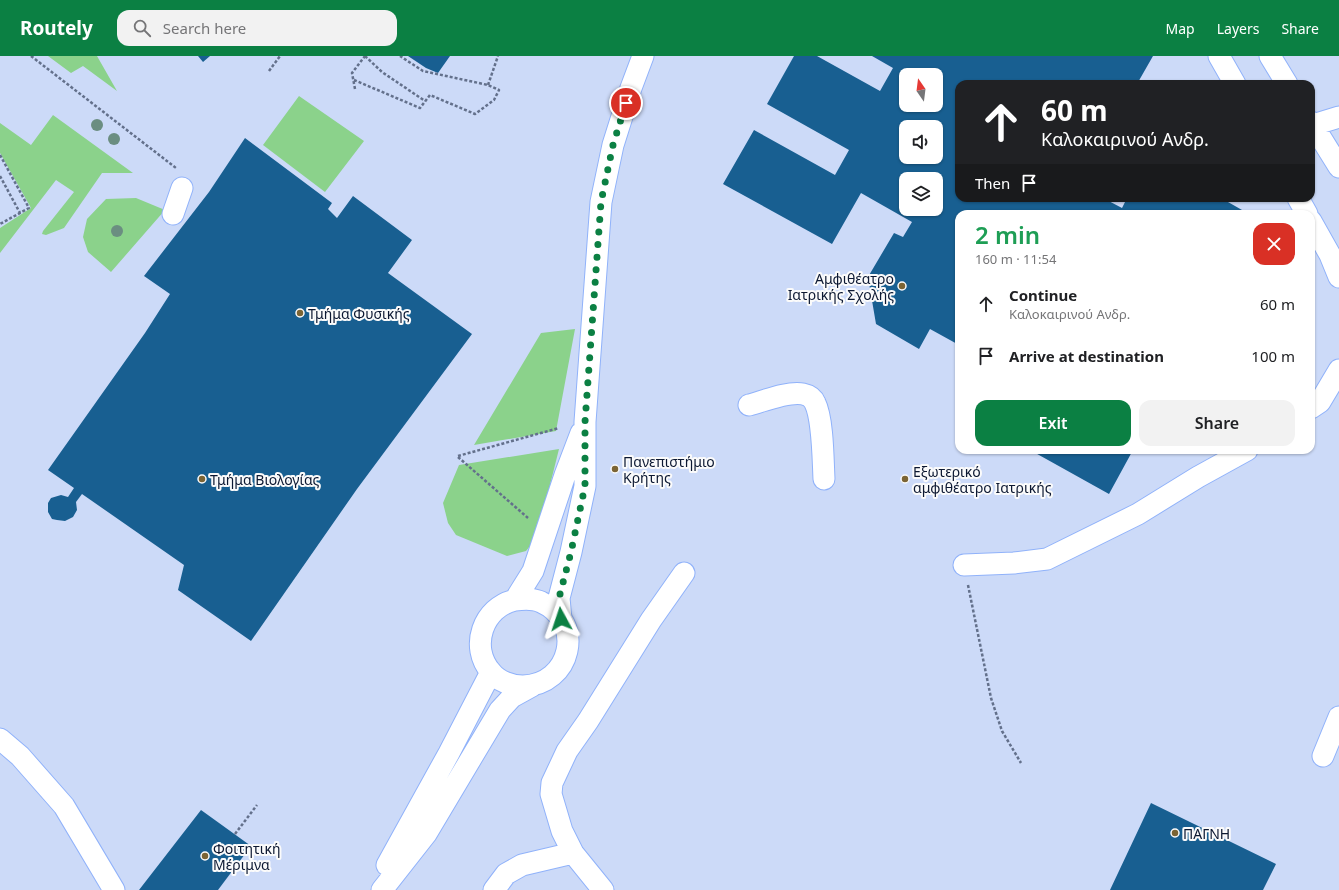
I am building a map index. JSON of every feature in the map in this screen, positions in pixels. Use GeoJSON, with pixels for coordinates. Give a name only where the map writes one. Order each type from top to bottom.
{"type":"FeatureCollection","features":[{"type":"Feature","properties":{"kind":"street"},"geometry":{"type":"LineString","coordinates":[[561,619],[559,598],[571,552],[585,486],[585,422],[601,202],[613,145],[643,56]]}},
{"type":"Feature","properties":{"kind":"street"},"geometry":{"type":"LineString","coordinates":[[1219,56],[1233,80]]}},
{"type":"Feature","properties":{"kind":"street"},"geometry":{"type":"LineString","coordinates":[[1270,56],[1285,80]]}},
{"type":"Feature","properties":{"kind":"street"},"geometry":{"type":"LineString","coordinates":[[1315,123],[1339,117]]}},
{"type":"Feature","properties":{"kind":"street"},"geometry":{"type":"LineString","coordinates":[[1315,129],[1339,167]]}},
{"type":"Feature","properties":{"kind":"street"},"geometry":{"type":"LineString","coordinates":[[173,214],[180,179]]}},
{"type":"Feature","properties":{"kind":"street"},"geometry":{"type":"LineString","coordinates":[[1315,228],[1330,255],[1339,277]]}},
{"type":"Feature","properties":{"kind":"street"},"geometry":{"type":"LineString","coordinates":[[1315,405],[1320,402],[1339,370]]}},
{"type":"Feature","properties":{"kind":"street"},"geometry":{"type":"LineString","coordinates":[[749,405],[796,393],[811,397],[815,403],[820,425],[824,479]]}},
{"type":"Feature","properties":{"kind":"street"},"geometry":{"type":"LineString","coordinates":[[514,600],[533,571],[547,533],[565,475],[585,422]]}},
{"type":"Feature","properties":{"kind":"street"},"geometry":{"type":"LineString","coordinates":[[964,565],[1014,564],[1047,559],[1138,514],[1198,477],[1240,454]]}},
{"type":"Feature","properties":{"kind":"street"},"geometry":{"type":"LineString","coordinates":[[603,890],[573,853],[562,831],[551,794],[552,783],[567,751],[588,721],[651,620],[684,574]]}},
{"type":"Feature","properties":{"kind":"street"},"geometry":{"type":"LineString","coordinates":[[382,890],[426,834],[500,710],[512,698],[532,686],[545,681],[557,672],[564,660],[568,646],[567,632],[561,619],[552,609],[541,602],[528,599],[514,600],[493,611],[482,627],[480,648],[484,661],[491,672],[502,681],[517,686],[532,686]]}},
{"type":"Feature","properties":{"kind":"street"},"geometry":{"type":"LineString","coordinates":[[372,890],[405,834],[491,672]]}},
{"type":"Feature","properties":{"kind":"street"},"geometry":{"type":"LineString","coordinates":[[1323,756],[1339,717]]}},
{"type":"Feature","properties":{"kind":"street"},"geometry":{"type":"LineString","coordinates":[[0,739],[20,756],[64,806],[114,890]]}},
{"type":"Feature","properties":{"kind":"street"},"geometry":{"type":"LineString","coordinates":[[494,890],[506,874],[522,865],[573,853]]}},
{"type":"Feature","properties":{"kind":"path"},"geometry":{"type":"LineString","coordinates":[[31,56],[180,179]]}},
{"type":"Feature","properties":{"kind":"path"},"geometry":{"type":"LineString","coordinates":[[269,71],[280,56]]}},
{"type":"Feature","properties":{"kind":"path"},"geometry":{"type":"LineString","coordinates":[[355,89],[352,73],[365,56],[382,72],[425,102]]}},
{"type":"Feature","properties":{"kind":"path"},"geometry":{"type":"LineString","coordinates":[[354,80],[420,108],[430,95],[475,114],[494,100],[499,90],[488,85],[423,71],[400,56]]}},
{"type":"Feature","properties":{"kind":"path"},"geometry":{"type":"LineString","coordinates":[[488,85],[498,56]]}},
{"type":"Feature","properties":{"kind":"path"},"geometry":{"type":"LineString","coordinates":[[0,155],[29,208],[0,224]]}},
{"type":"Feature","properties":{"kind":"path"},"geometry":{"type":"LineString","coordinates":[[0,176],[20,213]]}},
{"type":"Feature","properties":{"kind":"path"},"geometry":{"type":"LineString","coordinates":[[547,533],[458,456],[585,422]]}},
{"type":"Feature","properties":{"kind":"path"},"geometry":{"type":"LineString","coordinates":[[964,565],[991,698],[1002,731],[1021,763]]}},
{"type":"Feature","properties":{"kind":"path"},"geometry":{"type":"LineString","coordinates":[[235,834],[257,805]]}},
{"type":"Feature","properties":{"kind":"green space"},"geometry":{"type":"Polygon","coordinates":[[[48,56],[97,56],[117,91],[83,66],[71,73],[48,56]]]}},
{"type":"Feature","properties":{"kind":"green space"},"geometry":{"type":"Polygon","coordinates":[[[299,96],[364,141],[325,192],[263,145],[299,96]]]}},
{"type":"Feature","properties":{"kind":"green space"},"geometry":{"type":"Polygon","coordinates":[[[53,115],[133,173],[102,173],[64,228],[46,235],[42,234],[43,231],[74,192],[56,180],[0,253],[0,228],[31,208],[0,153],[0,123],[31,145],[53,115]]]}},
{"type":"Feature","properties":{"kind":"green space"},"geometry":{"type":"Polygon","coordinates":[[[136,198],[165,210],[111,272],[88,252],[83,237],[87,219],[106,199],[136,198]]]}},
{"type":"Feature","properties":{"kind":"green space"},"geometry":{"type":"Polygon","coordinates":[[[575,329],[556,431],[474,445],[541,333],[575,329]]]}},
{"type":"Feature","properties":{"kind":"green space"},"geometry":{"type":"Polygon","coordinates":[[[559,449],[537,537],[526,551],[507,556],[456,535],[448,523],[443,503],[459,465],[559,449]]]}},
{"type":"Feature","properties":{"kind":"building"},"geometry":{"type":"Polygon","coordinates":[[[198,56],[210,56],[203,62],[198,56]]]}},
{"type":"Feature","properties":{"kind":"building"},"geometry":{"type":"Polygon","coordinates":[[[408,56],[450,56],[438,73],[426,68],[408,56]]]}},
{"type":"Feature","properties":{"kind":"building"},"geometry":{"type":"Polygon","coordinates":[[[794,56],[817,56],[880,91],[893,68],[872,56],[1153,56],[1139,80],[955,80],[955,202],[1111,202],[1122,208],[1125,202],[1228,202],[1242,210],[955,210],[955,343],[930,329],[919,349],[876,324],[868,277],[894,233],[903,237],[912,222],[901,216],[943,216],[943,172],[899,172],[899,215],[861,193],[832,244],[723,184],[754,130],[835,175],[849,150],[767,104],[794,56]]]}},
{"type":"Feature","properties":{"kind":"building"},"geometry":{"type":"Polygon","coordinates":[[[245,138],[332,203],[328,209],[337,218],[353,196],[412,240],[388,273],[472,334],[357,489],[251,641],[178,590],[184,565],[82,494],[76,502],[77,510],[73,517],[65,521],[52,519],[48,512],[48,503],[51,498],[61,495],[68,497],[74,488],[48,470],[145,333],[170,294],[144,276],[209,192],[245,138]]]}},
{"type":"Feature","properties":{"kind":"building"},"geometry":{"type":"Polygon","coordinates":[[[1037,454],[1131,454],[1109,494],[1037,454]]]}},
{"type":"Feature","properties":{"kind":"building","name":"ΠΑΓΝΗ"},"geometry":{"type":"Polygon","coordinates":[[[1151,803],[1276,864],[1263,890],[1110,890],[1151,803]]]}},
{"type":"Feature","properties":{"kind":"building","name":"Φοιτητική Μέριμνα"},"geometry":{"type":"Polygon","coordinates":[[[201,810],[251,846],[218,890],[139,890],[201,810]]]}},
{"type":"Feature","properties":{"kind":"place","name":"Αμφιθέατρο Ιατρικής Σχολής"},"geometry":{"type":"Point","coordinates":[902,286]}},
{"type":"Feature","properties":{"kind":"place","name":"Τμήμα Φυσικής"},"geometry":{"type":"Point","coordinates":[300,313]}},
{"type":"Feature","properties":{"kind":"place","name":"Πανεπιστήμιο Κρήτης"},"geometry":{"type":"Point","coordinates":[615,469]}},
{"type":"Feature","properties":{"kind":"place","name":"Τμήμα Βιολογίας"},"geometry":{"type":"Point","coordinates":[202,479]}},
{"type":"Feature","properties":{"kind":"place","name":"Εξωτερικό αμφιθέατρο Ιατρικής"},"geometry":{"type":"Point","coordinates":[905,479]}},
{"type":"Feature","properties":{"kind":"place","name":"ΠΑΓΝΗ"},"geometry":{"type":"Point","coordinates":[1175,833]}},
{"type":"Feature","properties":{"kind":"place","name":"Φοιτητική Μέριμνα"},"geometry":{"type":"Point","coordinates":[205,856]}},
{"type":"Feature","properties":{"kind":"route"},"geometry":{"type":"LineString","coordinates":[[561,619],[559,598],[571,552],[585,486],[585,422],[601,202],[613,145],[626,103]]}}]}
